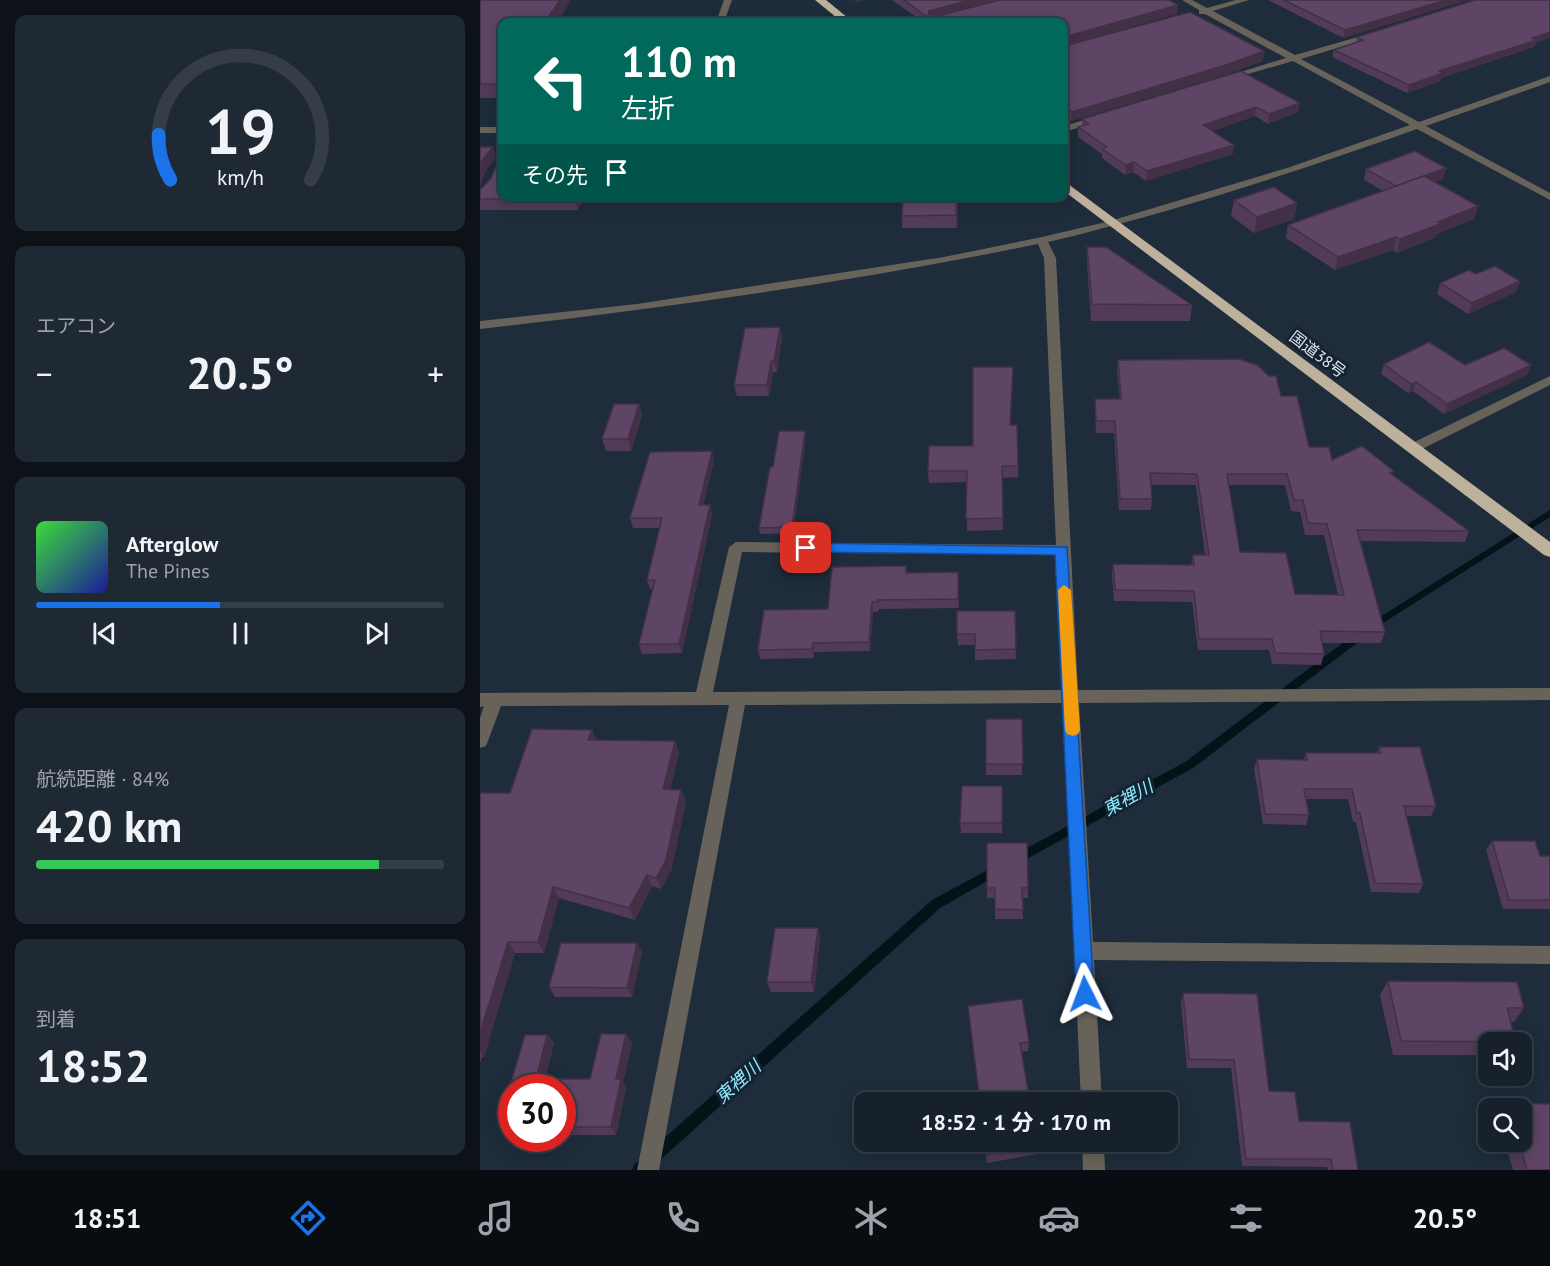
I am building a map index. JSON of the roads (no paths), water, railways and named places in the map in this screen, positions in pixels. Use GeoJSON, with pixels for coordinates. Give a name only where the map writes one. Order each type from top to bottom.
{"type":"FeatureCollection","features":[{"type":"Feature","properties":{"kind":"highway"},"geometry":{"type":"LineString","coordinates":[[820,0],[843,18]]}},
{"type":"Feature","properties":{"kind":"highway","name":"国道38号"},"geometry":{"type":"LineString","coordinates":[[1068,188],[1550,551]]}},
{"type":"Feature","properties":{"kind":"street"},"geometry":{"type":"LineString","coordinates":[[721,18],[728,0]]}},
{"type":"Feature","properties":{"kind":"street"},"geometry":{"type":"LineString","coordinates":[[1186,0],[1550,197]]}},
{"type":"Feature","properties":{"kind":"street"},"geometry":{"type":"LineString","coordinates":[[1195,14],[1245,0]]}},
{"type":"Feature","properties":{"kind":"street"},"geometry":{"type":"LineString","coordinates":[[1216,82],[1383,31]]}},
{"type":"Feature","properties":{"kind":"street"},"geometry":{"type":"LineString","coordinates":[[480,325],[637,308],[944,260],[1042,240],[1113,223],[1294,169],[1550,79]]}},
{"type":"Feature","properties":{"kind":"street"},"geometry":{"type":"LineString","coordinates":[[1068,128],[1107,116]]}},
{"type":"Feature","properties":{"kind":"street"},"geometry":{"type":"LineString","coordinates":[[480,130],[498,130]]}},
{"type":"Feature","properties":{"kind":"street"},"geometry":{"type":"LineString","coordinates":[[1042,240],[1050,258],[1062,550],[1090,1092]]}},
{"type":"Feature","properties":{"kind":"street"},"geometry":{"type":"LineString","coordinates":[[1413,448],[1550,380]]}},
{"type":"Feature","properties":{"kind":"street"},"geometry":{"type":"LineString","coordinates":[[703,699],[736,547],[1062,550]]}},
{"type":"Feature","properties":{"kind":"street"},"geometry":{"type":"LineString","coordinates":[[480,741],[487,700],[1550,694]]}},
{"type":"Feature","properties":{"kind":"street"},"geometry":{"type":"LineString","coordinates":[[648,1170],[738,699]]}},
{"type":"Feature","properties":{"kind":"street"},"geometry":{"type":"LineString","coordinates":[[1083,951],[1550,956]]}},
{"type":"Feature","properties":{"kind":"street"},"geometry":{"type":"LineString","coordinates":[[1093,1152],[1094,1170]]}},
{"type":"Feature","properties":{"kind":"waterway","name":"東裡川"},"geometry":{"type":"LineString","coordinates":[[1372,626],[1550,513]]}},
{"type":"Feature","properties":{"kind":"waterway","name":"東裡川"},"geometry":{"type":"LineString","coordinates":[[1017,859],[1189,765],[1359,636]]}},
{"type":"Feature","properties":{"kind":"waterway","name":"東裡川"},"geometry":{"type":"LineString","coordinates":[[639,1170],[936,904],[997,870]]}}]}
